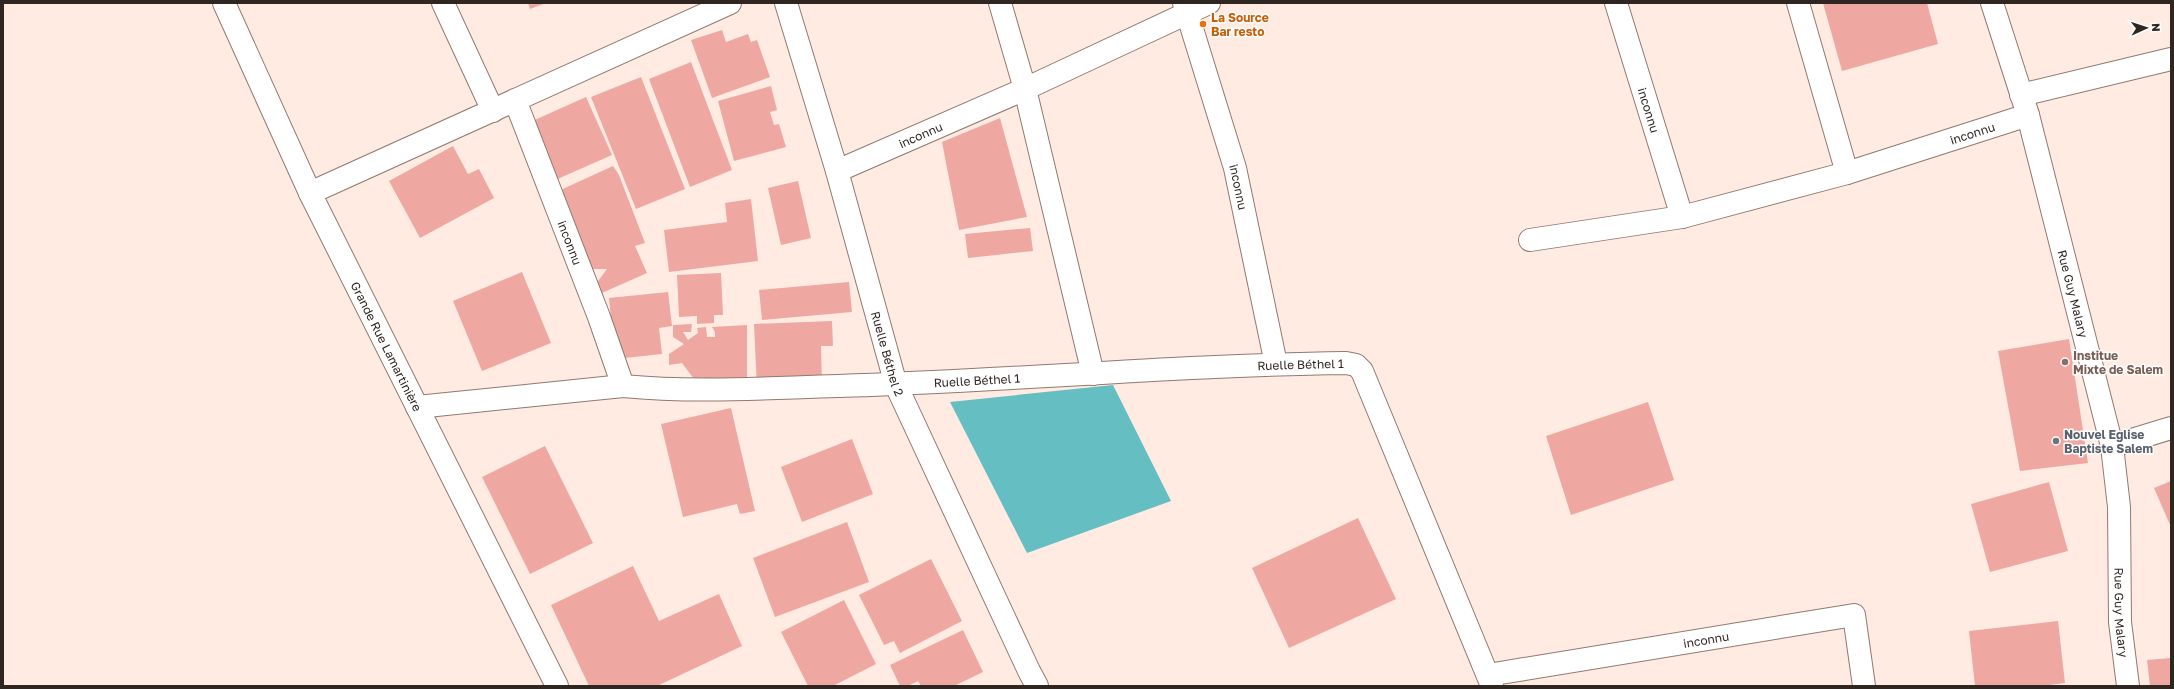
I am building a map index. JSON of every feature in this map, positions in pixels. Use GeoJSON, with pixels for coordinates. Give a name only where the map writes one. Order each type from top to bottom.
{"type":"FeatureCollection","features":[{"type":"Feature","properties":{"kind":"street","name":"Grande Rue Lamartinière"},"geometry":{"type":"LineString","coordinates":[[224,3],[310,193],[557,686]]}},
{"type":"Feature","properties":{"kind":"street"},"geometry":{"type":"LineString","coordinates":[[443,3],[493,111]]}},
{"type":"Feature","properties":{"kind":"street"},"geometry":{"type":"LineString","coordinates":[[310,193],[730,3]]}},
{"type":"Feature","properties":{"kind":"street","name":"Ruelle Béthel 2"},"geometry":{"type":"LineString","coordinates":[[786,3],[837,171],[896,385],[1029,671],[1038,686]]}},
{"type":"Feature","properties":{"kind":"street"},"geometry":{"type":"LineString","coordinates":[[1000,3],[1025,89],[1093,374]]}},
{"type":"Feature","properties":{"kind":"street","name":"inconnu"},"geometry":{"type":"LineString","coordinates":[[837,171],[1025,89],[1185,8],[1208,3]]}},
{"type":"Feature","properties":{"kind":"street","name":"inconnu"},"geometry":{"type":"LineString","coordinates":[[1616,3],[1682,217]]}},
{"type":"Feature","properties":{"kind":"street"},"geometry":{"type":"LineString","coordinates":[[1798,3],[1848,173]]}},
{"type":"Feature","properties":{"kind":"street","name":"Rue Guy Malary"},"geometry":{"type":"LineString","coordinates":[[1992,3],[2024,105],[2112,446],[2119,507],[2120,622],[2128,686]]}},
{"type":"Feature","properties":{"kind":"street","name":"inconnu"},"geometry":{"type":"LineString","coordinates":[[1185,8],[1235,168],[1276,364]]}},
{"type":"Feature","properties":{"kind":"street","name":"inconnu"},"geometry":{"type":"LineString","coordinates":[[1530,240],[1682,217],[1848,173],[2024,105],[2171,59]]}},
{"type":"Feature","properties":{"kind":"street","name":"inconnu"},"geometry":{"type":"LineString","coordinates":[[515,100],[583,276],[623,386]]}},
{"type":"Feature","properties":{"kind":"street","name":"Ruelle Béthel 1"},"geometry":{"type":"LineString","coordinates":[[896,385],[1276,364],[1346,363],[1356,365],[1362,371],[1490,681]]}},
{"type":"Feature","properties":{"kind":"street"},"geometry":{"type":"LineString","coordinates":[[417,407],[623,386],[698,390],[896,385]]}},
{"type":"Feature","properties":{"kind":"street"},"geometry":{"type":"LineString","coordinates":[[2112,446],[2171,428]]}},
{"type":"Feature","properties":{"kind":"street","name":"inconnu"},"geometry":{"type":"LineString","coordinates":[[1490,681],[1854,615],[1864,686]]}},
{"type":"Feature","properties":{"kind":"water"},"geometry":{"type":"Polygon","coordinates":[[[1113,385],[1171,501],[1027,553],[950,402],[1113,385]]]}},
{"type":"Feature","properties":{"kind":"building"},"geometry":{"type":"Polygon","coordinates":[[[528,3],[546,3],[530,9],[528,3]]]}},
{"type":"Feature","properties":{"kind":"building"},"geometry":{"type":"Polygon","coordinates":[[[1823,3],[1927,3],[1938,44],[1842,71],[1823,3]]]}},
{"type":"Feature","properties":{"kind":"building"},"geometry":{"type":"Polygon","coordinates":[[[722,30],[726,42],[748,34],[751,42],[757,40],[770,77],[712,98],[691,40],[722,30]]]}},
{"type":"Feature","properties":{"kind":"building"},"geometry":{"type":"Polygon","coordinates":[[[691,62],[732,170],[690,187],[649,79],[691,62]]]}},
{"type":"Feature","properties":{"kind":"building"},"geometry":{"type":"Polygon","coordinates":[[[641,77],[685,189],[636,209],[591,97],[641,77]]]}},
{"type":"Feature","properties":{"kind":"building"},"geometry":{"type":"Polygon","coordinates":[[[771,86],[777,110],[770,112],[774,125],[779,124],[786,147],[734,161],[718,101],[771,86]]]}},
{"type":"Feature","properties":{"kind":"building"},"geometry":{"type":"Polygon","coordinates":[[[586,97],[612,155],[553,181],[528,123],[586,97]]]}},
{"type":"Feature","properties":{"kind":"building"},"geometry":{"type":"Polygon","coordinates":[[[1000,118],[1027,217],[959,230],[942,142],[1000,118]]]}},
{"type":"Feature","properties":{"kind":"building"},"geometry":{"type":"Polygon","coordinates":[[[453,146],[468,174],[479,169],[494,198],[420,238],[389,181],[453,146]]]}},
{"type":"Feature","properties":{"kind":"building"},"geometry":{"type":"Polygon","coordinates":[[[613,166],[619,175],[645,243],[635,246],[647,273],[595,296],[593,288],[607,269],[592,269],[554,193],[613,166]]]}},
{"type":"Feature","properties":{"kind":"building"},"geometry":{"type":"Polygon","coordinates":[[[798,181],[811,238],[781,245],[768,188],[798,181]]]}},
{"type":"Feature","properties":{"kind":"building"},"geometry":{"type":"Polygon","coordinates":[[[751,199],[758,261],[669,272],[664,230],[727,222],[725,203],[751,199]]]}},
{"type":"Feature","properties":{"kind":"building"},"geometry":{"type":"Polygon","coordinates":[[[1030,228],[1033,251],[968,258],[965,234],[1030,228]]]}},
{"type":"Feature","properties":{"kind":"building"},"geometry":{"type":"Polygon","coordinates":[[[522,272],[551,343],[482,371],[453,301],[522,272]]]}},
{"type":"Feature","properties":{"kind":"building"},"geometry":{"type":"Polygon","coordinates":[[[721,273],[723,315],[714,315],[714,323],[697,324],[697,316],[679,317],[677,275],[721,273]]]}},
{"type":"Feature","properties":{"kind":"building"},"geometry":{"type":"Polygon","coordinates":[[[849,282],[852,312],[762,320],[759,290],[849,282]]]}},
{"type":"Feature","properties":{"kind":"building"},"geometry":{"type":"Polygon","coordinates":[[[668,292],[672,326],[659,328],[662,354],[615,359],[609,298],[668,292]]]}},
{"type":"Feature","properties":{"kind":"building"},"geometry":{"type":"Polygon","coordinates":[[[832,321],[833,346],[821,346],[822,386],[757,388],[754,324],[832,321]]]}},
{"type":"Feature","properties":{"kind":"building"},"geometry":{"type":"Polygon","coordinates":[[[692,324],[691,332],[683,332],[688,340],[698,333],[697,328],[706,327],[707,337],[715,337],[715,332],[712,327],[747,325],[747,379],[697,383],[682,363],[669,365],[669,354],[684,344],[673,337],[673,325],[692,324]]]}},
{"type":"Feature","properties":{"kind":"building"},"geometry":{"type":"Polygon","coordinates":[[[2069,339],[2088,463],[2020,471],[1998,351],[2069,339]]]}},
{"type":"Feature","properties":{"kind":"building"},"geometry":{"type":"Polygon","coordinates":[[[1648,402],[1674,480],[1571,515],[1546,436],[1648,402]]]}},
{"type":"Feature","properties":{"kind":"building"},"geometry":{"type":"Polygon","coordinates":[[[731,408],[755,511],[740,514],[737,504],[683,517],[661,424],[731,408]]]}},
{"type":"Feature","properties":{"kind":"building"},"geometry":{"type":"Polygon","coordinates":[[[852,439],[873,494],[802,522],[781,467],[852,439]]]}},
{"type":"Feature","properties":{"kind":"building"},"geometry":{"type":"Polygon","coordinates":[[[545,446],[593,543],[530,574],[482,477],[545,446]]]}},
{"type":"Feature","properties":{"kind":"building"},"geometry":{"type":"Polygon","coordinates":[[[2171,481],[2171,527],[2154,488],[2171,481]]]}},
{"type":"Feature","properties":{"kind":"building"},"geometry":{"type":"Polygon","coordinates":[[[2049,482],[2068,551],[1990,572],[1971,504],[2049,482]]]}},
{"type":"Feature","properties":{"kind":"building"},"geometry":{"type":"Polygon","coordinates":[[[1358,518],[1396,599],[1289,648],[1252,568],[1358,518]]]}},
{"type":"Feature","properties":{"kind":"building"},"geometry":{"type":"Polygon","coordinates":[[[847,522],[869,582],[775,617],[753,558],[847,522]]]}},
{"type":"Feature","properties":{"kind":"building"},"geometry":{"type":"Polygon","coordinates":[[[931,559],[962,621],[900,653],[894,641],[884,645],[859,595],[931,559]]]}},
{"type":"Feature","properties":{"kind":"building"},"geometry":{"type":"Polygon","coordinates":[[[633,566],[659,621],[719,594],[742,646],[657,686],[589,686],[551,605],[633,566]]]}},
{"type":"Feature","properties":{"kind":"building"},"geometry":{"type":"Polygon","coordinates":[[[844,600],[876,664],[833,686],[808,686],[781,632],[844,600]]]}},
{"type":"Feature","properties":{"kind":"building"},"geometry":{"type":"Polygon","coordinates":[[[2058,621],[2065,683],[2042,686],[1975,686],[1969,631],[2058,621]]]}},
{"type":"Feature","properties":{"kind":"building"},"geometry":{"type":"Polygon","coordinates":[[[963,630],[983,672],[954,686],[921,686],[918,681],[908,686],[900,686],[890,665],[963,630]]]}},
{"type":"Feature","properties":{"kind":"building"},"geometry":{"type":"Polygon","coordinates":[[[2171,658],[2171,686],[2150,686],[2147,660],[2171,658]]]}},
{"type":"Feature","properties":{"kind":"place","name":"La Source Bar resto"},"geometry":{"type":"Point","coordinates":[1203,24]}},
{"type":"Feature","properties":{"kind":"place","name":"Institue Mixte de Salem"},"geometry":{"type":"Point","coordinates":[2065,362]}},
{"type":"Feature","properties":{"kind":"place","name":"Nouvel Eglise Baptiste Salem"},"geometry":{"type":"Point","coordinates":[2056,441]}}]}
